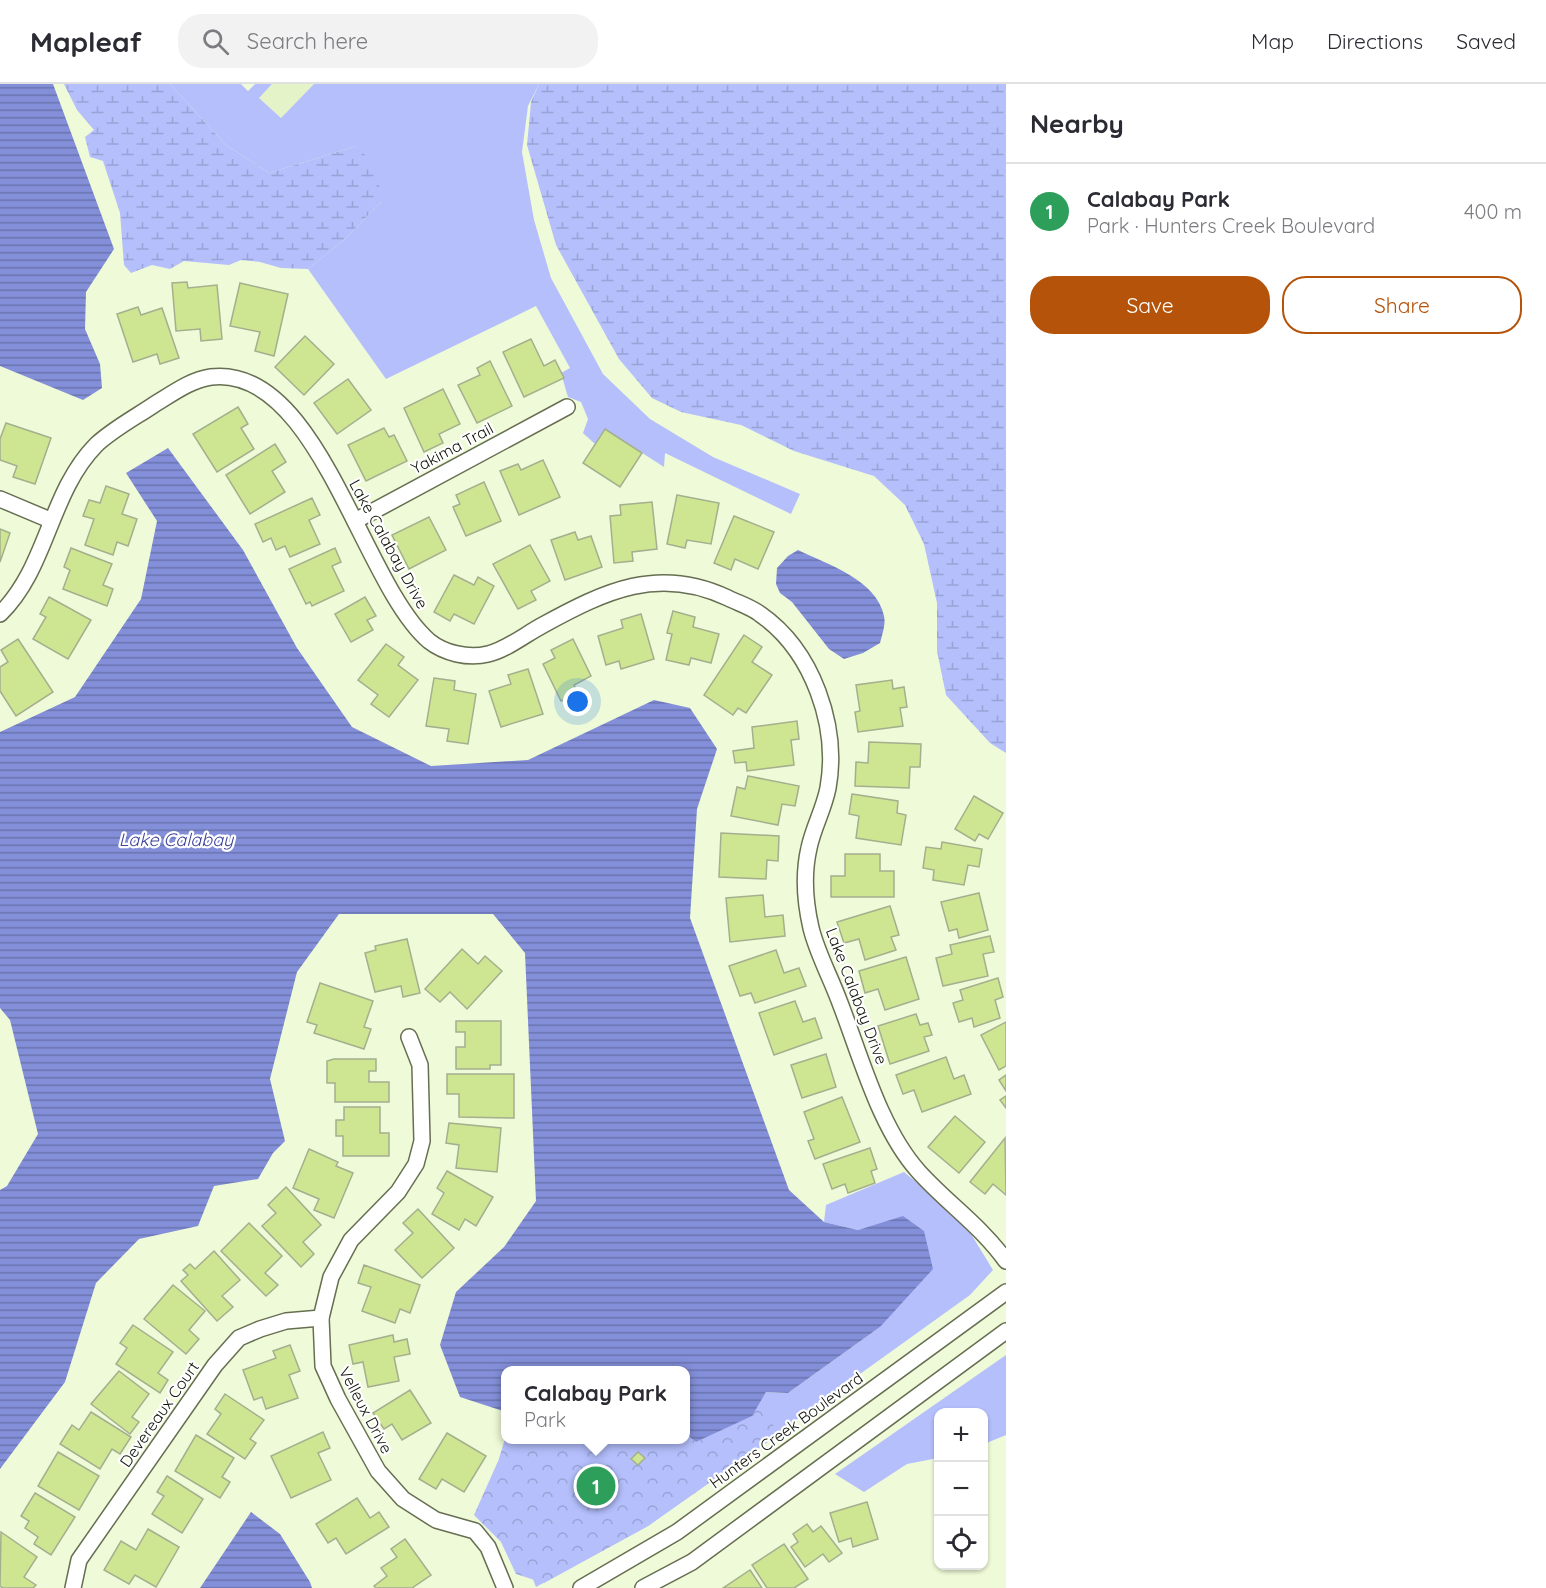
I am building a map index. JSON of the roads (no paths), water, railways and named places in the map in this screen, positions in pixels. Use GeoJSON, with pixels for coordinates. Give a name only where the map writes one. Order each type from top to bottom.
{"type":"FeatureCollection","features":[{"type":"Feature","properties":{"kind":"street","name":"Lake Calabay Drive"},"geometry":{"type":"LineString","coordinates":[[0,614],[11,603],[28,576],[71,475],[98,443],[182,387],[209,377],[234,378],[256,386],[281,407],[314,443],[408,620],[432,644],[459,655],[489,654],[584,602],[627,587],[665,582],[704,587],[760,614],[793,646],[812,675],[827,720],[830,755],[828,790],[809,848],[805,885],[812,930],[891,1131],[917,1171],[982,1230],[1006,1261]]}},
{"type":"Feature","properties":{"kind":"street","name":"Yakima Trail"},"geometry":{"type":"LineString","coordinates":[[355,521],[567,407]]}},
{"type":"Feature","properties":{"kind":"street"},"geometry":{"type":"LineString","coordinates":[[0,499],[50,520]]}},
{"type":"Feature","properties":{"kind":"street","name":"Velleux Drive"},"geometry":{"type":"LineString","coordinates":[[409,1037],[420,1065],[422,1141],[416,1164],[398,1192],[351,1240],[331,1277],[321,1318],[323,1366],[338,1399],[378,1470],[403,1499],[436,1520],[475,1530],[488,1547],[505,1588]]}},
{"type":"Feature","properties":{"kind":"street","name":"Hunters Creek Boulevard"},"geometry":{"type":"LineString","coordinates":[[581,1588],[677,1532],[1006,1292]]}},
{"type":"Feature","properties":{"kind":"street","name":"Devereaux Court"},"geometry":{"type":"LineString","coordinates":[[73,1588],[79,1560],[214,1365],[239,1338],[285,1321],[321,1318]]}},
{"type":"Feature","properties":{"kind":"street"},"geometry":{"type":"LineString","coordinates":[[643,1588],[692,1562],[1006,1331]]}},
{"type":"Feature","properties":{"kind":"water"},"geometry":{"type":"Polygon","coordinates":[[[0,84],[53,84],[114,249],[86,292],[85,329],[100,364],[102,388],[83,400],[0,366],[0,84]]]}},
{"type":"Feature","properties":{"kind":"water","name":"Lake Calabay"},"geometry":{"type":"Polygon","coordinates":[[[168,448],[243,550],[297,648],[352,727],[431,766],[528,760],[654,700],[690,708],[717,749],[697,809],[690,918],[789,1190],[824,1222],[858,1230],[903,1216],[924,1231],[933,1269],[880,1327],[788,1393],[766,1392],[752,1416],[696,1442],[690,1437],[690,1366],[501,1366],[501,1410],[460,1397],[440,1345],[456,1292],[504,1247],[536,1201],[525,953],[493,914],[339,914],[297,972],[270,1079],[285,1141],[273,1153],[258,1179],[214,1186],[198,1226],[139,1239],[96,1283],[65,1382],[0,1469],[0,1190],[7,1186],[38,1134],[10,1020],[0,1008],[0,732],[75,697],[141,599],[157,521],[126,473],[168,448]]]}},
{"type":"Feature","properties":{"kind":"water"},"geometry":{"type":"Polygon","coordinates":[[[798,550],[849,575],[872,592],[884,616],[880,643],[863,653],[844,659],[829,649],[792,602],[780,593],[776,584],[777,568],[788,556],[798,550]]]}},
{"type":"Feature","properties":{"kind":"water"},"geometry":{"type":"Polygon","coordinates":[[[251,1512],[280,1534],[312,1588],[200,1588],[251,1512]]]}},
{"type":"Feature","properties":{"kind":"place","name":"Calabay Park"},"geometry":{"type":"Point","coordinates":[596,1486]}}]}
